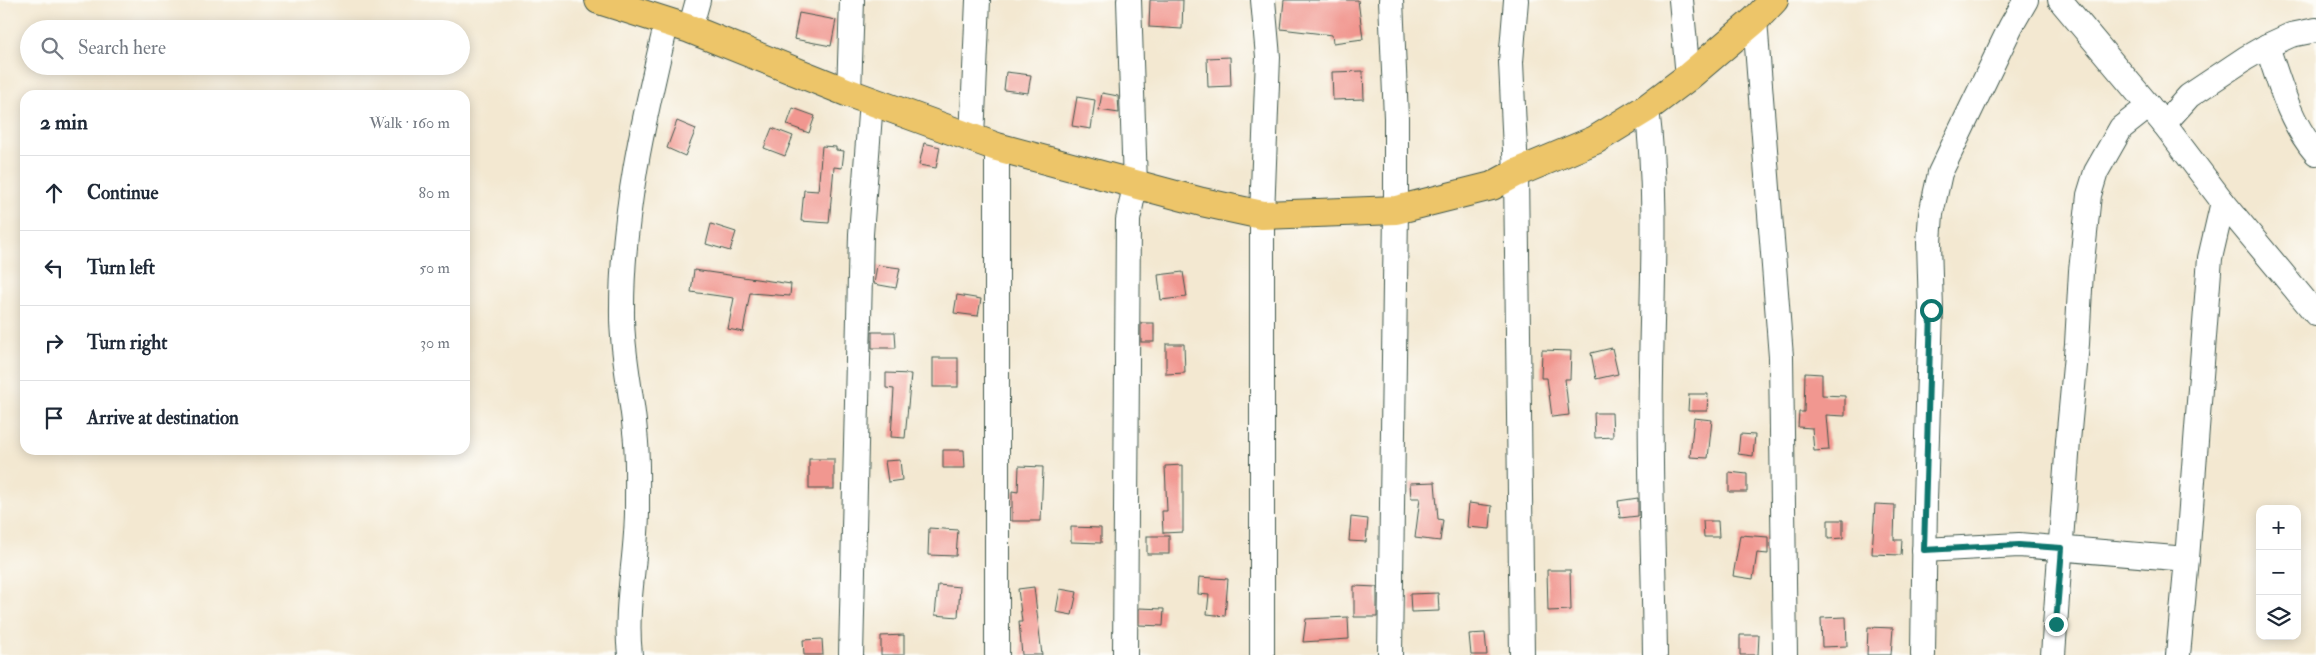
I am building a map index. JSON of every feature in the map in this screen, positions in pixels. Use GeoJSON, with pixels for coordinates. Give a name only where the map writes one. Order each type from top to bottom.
{"type":"FeatureCollection","features":[{"type":"Feature","properties":{"kind":"highway"},"geometry":{"type":"LineString","coordinates":[[599,0],[679,25],[860,97],[997,147],[1135,185],[1262,215],[1396,210],[1492,186],[1516,173],[1595,140],[1647,108],[1688,77],[1755,20],[1774,0]]}},
{"type":"Feature","properties":{"kind":"street"},"geometry":{"type":"LineString","coordinates":[[630,655],[628,639],[629,592],[637,520],[636,433],[622,318],[624,245],[628,210],[649,102],[679,25],[698,0]]}},
{"type":"Feature","properties":{"kind":"street"},"geometry":{"type":"LineString","coordinates":[[851,655],[860,244],[860,97],[852,0]]}},
{"type":"Feature","properties":{"kind":"street"},"geometry":{"type":"LineString","coordinates":[[972,138],[978,0]]}},
{"type":"Feature","properties":{"kind":"street"},"geometry":{"type":"LineString","coordinates":[[1125,655],[1128,220],[1135,185],[1128,0]]}},
{"type":"Feature","properties":{"kind":"street"},"geometry":{"type":"LineString","coordinates":[[1262,655],[1262,215],[1268,57],[1263,0]]}},
{"type":"Feature","properties":{"kind":"street"},"geometry":{"type":"LineString","coordinates":[[1390,0],[1396,118],[1390,655]]}},
{"type":"Feature","properties":{"kind":"street"},"geometry":{"type":"LineString","coordinates":[[1516,0],[1511,62],[1516,173],[1522,655]]}},
{"type":"Feature","properties":{"kind":"street"},"geometry":{"type":"LineString","coordinates":[[1681,0],[1688,77]]}},
{"type":"Feature","properties":{"kind":"street"},"geometry":{"type":"LineString","coordinates":[[1923,655],[1931,310],[1929,242],[1931,214],[1940,173],[2011,26],[2026,0]]}},
{"type":"Feature","properties":{"kind":"street"},"geometry":{"type":"LineString","coordinates":[[2060,0],[2164,124],[2223,202],[2316,314]]}},
{"type":"Feature","properties":{"kind":"street"},"geometry":{"type":"LineString","coordinates":[[1755,20],[1765,129],[1783,395],[1786,655]]}},
{"type":"Feature","properties":{"kind":"street"},"geometry":{"type":"LineString","coordinates":[[2164,124],[2190,96],[2267,46],[2291,35],[2316,30]]}},
{"type":"Feature","properties":{"kind":"street"},"geometry":{"type":"LineString","coordinates":[[2267,46],[2280,88],[2294,120],[2316,153]]}},
{"type":"Feature","properties":{"kind":"street"},"geometry":{"type":"LineString","coordinates":[[2054,655],[2068,441],[2088,195],[2096,172],[2121,128],[2149,106]]}},
{"type":"Feature","properties":{"kind":"street"},"geometry":{"type":"LineString","coordinates":[[1647,108],[1653,155],[1654,191],[1651,376],[1655,655]]}},
{"type":"Feature","properties":{"kind":"street"},"geometry":{"type":"LineString","coordinates":[[997,147],[997,655]]}},
{"type":"Feature","properties":{"kind":"street"},"geometry":{"type":"LineString","coordinates":[[2178,655],[2210,258],[2223,202]]}},
{"type":"Feature","properties":{"kind":"street"},"geometry":{"type":"LineString","coordinates":[[1924,550],[2019,545],[2187,559]]}},
{"type":"Feature","properties":{"kind":"building"},"geometry":{"type":"Polygon","coordinates":[[[1150,0],[1183,0],[1182,29],[1149,27],[1150,0]]]}},
{"type":"Feature","properties":{"kind":"building"},"geometry":{"type":"Polygon","coordinates":[[[1284,0],[1358,0],[1363,39],[1333,43],[1332,35],[1281,29],[1284,0]]]}},
{"type":"Feature","properties":{"kind":"building"},"geometry":{"type":"Polygon","coordinates":[[[799,13],[836,20],[831,46],[794,39],[799,13]]]}},
{"type":"Feature","properties":{"kind":"building"},"geometry":{"type":"Polygon","coordinates":[[[1230,57],[1231,86],[1208,87],[1207,58],[1230,57]]]}},
{"type":"Feature","properties":{"kind":"building"},"geometry":{"type":"Polygon","coordinates":[[[1363,71],[1364,99],[1333,100],[1332,72],[1363,71]]]}},
{"type":"Feature","properties":{"kind":"building"},"geometry":{"type":"Polygon","coordinates":[[[1006,72],[1031,75],[1028,93],[1004,90],[1006,72]]]}},
{"type":"Feature","properties":{"kind":"building"},"geometry":{"type":"Polygon","coordinates":[[[1102,93],[1118,96],[1119,113],[1099,110],[1102,93]]]}},
{"type":"Feature","properties":{"kind":"building"},"geometry":{"type":"Polygon","coordinates":[[[1077,97],[1095,100],[1091,129],[1072,126],[1077,97]]]}},
{"type":"Feature","properties":{"kind":"building"},"geometry":{"type":"Polygon","coordinates":[[[793,108],[815,116],[809,133],[787,125],[793,108]]]}},
{"type":"Feature","properties":{"kind":"building"},"geometry":{"type":"Polygon","coordinates":[[[677,121],[696,129],[685,156],[667,148],[677,121]]]}},
{"type":"Feature","properties":{"kind":"building"},"geometry":{"type":"Polygon","coordinates":[[[772,128],[793,136],[785,156],[764,148],[772,128]]]}},
{"type":"Feature","properties":{"kind":"building"},"geometry":{"type":"Polygon","coordinates":[[[924,143],[940,147],[936,168],[919,165],[924,143]]]}},
{"type":"Feature","properties":{"kind":"building"},"geometry":{"type":"Polygon","coordinates":[[[822,146],[836,147],[836,150],[844,151],[842,168],[834,167],[829,223],[801,221],[804,190],[818,191],[822,146]]]}},
{"type":"Feature","properties":{"kind":"building"},"geometry":{"type":"Polygon","coordinates":[[[711,224],[736,232],[730,251],[706,244],[711,224]]]}},
{"type":"Feature","properties":{"kind":"building"},"geometry":{"type":"Polygon","coordinates":[[[877,265],[900,268],[896,288],[874,284],[877,265]]]}},
{"type":"Feature","properties":{"kind":"building"},"geometry":{"type":"Polygon","coordinates":[[[694,270],[791,284],[790,296],[750,293],[743,332],[728,329],[734,298],[691,292],[694,270]]]}},
{"type":"Feature","properties":{"kind":"building"},"geometry":{"type":"Polygon","coordinates":[[[1183,272],[1187,297],[1161,300],[1158,275],[1183,272]]]}},
{"type":"Feature","properties":{"kind":"building"},"geometry":{"type":"Polygon","coordinates":[[[957,295],[981,299],[978,316],[954,313],[957,295]]]}},
{"type":"Feature","properties":{"kind":"building"},"geometry":{"type":"Polygon","coordinates":[[[1141,323],[1154,323],[1154,342],[1141,342],[1141,323]]]}},
{"type":"Feature","properties":{"kind":"building"},"geometry":{"type":"Polygon","coordinates":[[[872,332],[895,332],[896,348],[872,348],[872,332]]]}},
{"type":"Feature","properties":{"kind":"building"},"geometry":{"type":"Polygon","coordinates":[[[1166,344],[1184,344],[1185,373],[1166,374],[1166,344]]]}},
{"type":"Feature","properties":{"kind":"building"},"geometry":{"type":"Polygon","coordinates":[[[1612,348],[1618,374],[1596,379],[1591,353],[1612,348]]]}},
{"type":"Feature","properties":{"kind":"building"},"geometry":{"type":"Polygon","coordinates":[[[1542,350],[1571,351],[1570,379],[1565,379],[1569,415],[1552,417],[1547,378],[1541,378],[1542,350]]]}},
{"type":"Feature","properties":{"kind":"building"},"geometry":{"type":"Polygon","coordinates":[[[933,358],[958,358],[958,387],[933,387],[933,358]]]}},
{"type":"Feature","properties":{"kind":"building"},"geometry":{"type":"Polygon","coordinates":[[[886,373],[911,374],[905,438],[891,437],[894,389],[886,388],[886,373]]]}},
{"type":"Feature","properties":{"kind":"building"},"geometry":{"type":"Polygon","coordinates":[[[1805,373],[1822,374],[1822,395],[1845,396],[1845,416],[1826,415],[1829,450],[1814,451],[1812,428],[1798,427],[1799,412],[1804,412],[1805,373]]]}},
{"type":"Feature","properties":{"kind":"building"},"geometry":{"type":"Polygon","coordinates":[[[1689,394],[1708,394],[1707,411],[1688,411],[1689,394]]]}},
{"type":"Feature","properties":{"kind":"building"},"geometry":{"type":"Polygon","coordinates":[[[1594,413],[1612,413],[1613,437],[1595,438],[1594,413]]]}},
{"type":"Feature","properties":{"kind":"building"},"geometry":{"type":"Polygon","coordinates":[[[1694,418],[1712,420],[1708,458],[1690,457],[1694,418]]]}},
{"type":"Feature","properties":{"kind":"building"},"geometry":{"type":"Polygon","coordinates":[[[1740,434],[1755,435],[1753,456],[1738,454],[1740,434]]]}},
{"type":"Feature","properties":{"kind":"building"},"geometry":{"type":"Polygon","coordinates":[[[943,450],[964,450],[965,468],[943,468],[943,450]]]}},
{"type":"Feature","properties":{"kind":"building"},"geometry":{"type":"Polygon","coordinates":[[[809,459],[834,459],[834,489],[809,489],[809,459]]]}},
{"type":"Feature","properties":{"kind":"building"},"geometry":{"type":"Polygon","coordinates":[[[900,460],[902,480],[888,482],[885,461],[900,460]]]}},
{"type":"Feature","properties":{"kind":"building"},"geometry":{"type":"Polygon","coordinates":[[[1183,465],[1183,532],[1163,533],[1162,511],[1167,511],[1165,466],[1183,465]]]}},
{"type":"Feature","properties":{"kind":"building"},"geometry":{"type":"Polygon","coordinates":[[[1019,466],[1043,467],[1041,521],[1012,521],[1012,491],[1018,492],[1019,466]]]}},
{"type":"Feature","properties":{"kind":"building"},"geometry":{"type":"Polygon","coordinates":[[[1729,472],[1747,474],[1747,492],[1729,492],[1729,472]]]}},
{"type":"Feature","properties":{"kind":"building"},"geometry":{"type":"Polygon","coordinates":[[[1435,482],[1438,519],[1443,520],[1440,541],[1415,538],[1420,498],[1411,498],[1410,483],[1435,482]]]}},
{"type":"Feature","properties":{"kind":"building"},"geometry":{"type":"Polygon","coordinates":[[[1638,498],[1638,516],[1620,518],[1618,501],[1638,498]]]}},
{"type":"Feature","properties":{"kind":"building"},"geometry":{"type":"Polygon","coordinates":[[[1469,503],[1492,506],[1490,529],[1467,527],[1469,503]]]}},
{"type":"Feature","properties":{"kind":"building"},"geometry":{"type":"Polygon","coordinates":[[[1875,504],[1895,505],[1894,540],[1902,540],[1901,555],[1872,554],[1875,504]]]}},
{"type":"Feature","properties":{"kind":"building"},"geometry":{"type":"Polygon","coordinates":[[[1351,517],[1368,519],[1366,542],[1349,541],[1351,517]]]}},
{"type":"Feature","properties":{"kind":"building"},"geometry":{"type":"Polygon","coordinates":[[[1828,520],[1843,520],[1843,538],[1828,539],[1828,520]]]}},
{"type":"Feature","properties":{"kind":"building"},"geometry":{"type":"Polygon","coordinates":[[[1703,521],[1718,521],[1719,537],[1704,537],[1703,521]]]}},
{"type":"Feature","properties":{"kind":"building"},"geometry":{"type":"Polygon","coordinates":[[[1071,527],[1101,528],[1101,543],[1071,542],[1071,527]]]}},
{"type":"Feature","properties":{"kind":"building"},"geometry":{"type":"Polygon","coordinates":[[[929,528],[958,530],[956,556],[928,555],[929,528]]]}},
{"type":"Feature","properties":{"kind":"building"},"geometry":{"type":"Polygon","coordinates":[[[1740,535],[1768,537],[1768,554],[1757,553],[1753,579],[1733,576],[1740,535]]]}},
{"type":"Feature","properties":{"kind":"building"},"geometry":{"type":"Polygon","coordinates":[[[1147,536],[1169,536],[1169,554],[1147,554],[1147,536]]]}},
{"type":"Feature","properties":{"kind":"building"},"geometry":{"type":"Polygon","coordinates":[[[1547,570],[1570,570],[1571,610],[1548,611],[1547,570]]]}},
{"type":"Feature","properties":{"kind":"building"},"geometry":{"type":"Polygon","coordinates":[[[1199,577],[1228,579],[1225,616],[1207,614],[1209,595],[1198,594],[1199,577]]]}},
{"type":"Feature","properties":{"kind":"building"},"geometry":{"type":"Polygon","coordinates":[[[938,585],[960,587],[958,617],[935,615],[938,585]]]}},
{"type":"Feature","properties":{"kind":"building"},"geometry":{"type":"Polygon","coordinates":[[[1354,586],[1377,587],[1377,617],[1354,617],[1354,586]]]}},
{"type":"Feature","properties":{"kind":"building"},"geometry":{"type":"Polygon","coordinates":[[[1034,587],[1042,655],[1022,655],[1019,622],[1022,622],[1018,589],[1034,587]]]}},
{"type":"Feature","properties":{"kind":"building"},"geometry":{"type":"Polygon","coordinates":[[[1060,589],[1077,592],[1072,615],[1056,612],[1060,589]]]}},
{"type":"Feature","properties":{"kind":"building"},"geometry":{"type":"Polygon","coordinates":[[[1438,593],[1439,611],[1411,612],[1410,594],[1438,593]]]}},
{"type":"Feature","properties":{"kind":"building"},"geometry":{"type":"Polygon","coordinates":[[[1139,608],[1164,609],[1163,626],[1139,625],[1139,608]]]}},
{"type":"Feature","properties":{"kind":"building"},"geometry":{"type":"Polygon","coordinates":[[[1348,617],[1349,639],[1303,642],[1306,619],[1348,617]]]}},
{"type":"Feature","properties":{"kind":"building"},"geometry":{"type":"Polygon","coordinates":[[[1846,617],[1847,646],[1822,647],[1821,618],[1846,617]]]}},
{"type":"Feature","properties":{"kind":"building"},"geometry":{"type":"Polygon","coordinates":[[[1868,627],[1893,628],[1891,655],[1867,655],[1868,627]]]}},
{"type":"Feature","properties":{"kind":"building"},"geometry":{"type":"Polygon","coordinates":[[[1485,633],[1487,655],[1471,655],[1469,634],[1485,633]]]}},
{"type":"Feature","properties":{"kind":"building"},"geometry":{"type":"Polygon","coordinates":[[[904,635],[904,655],[881,655],[881,636],[904,635]]]}},
{"type":"Feature","properties":{"kind":"building"},"geometry":{"type":"Polygon","coordinates":[[[1740,635],[1759,635],[1758,655],[1740,655],[1740,635]]]}},
{"type":"Feature","properties":{"kind":"building"},"geometry":{"type":"Polygon","coordinates":[[[822,639],[823,655],[804,655],[803,640],[822,639]]]}},
{"type":"Feature","properties":{"kind":"route"},"geometry":{"type":"LineString","coordinates":[[1931,310],[1924,550],[2019,545],[2062,548],[2056,624]]}}]}
